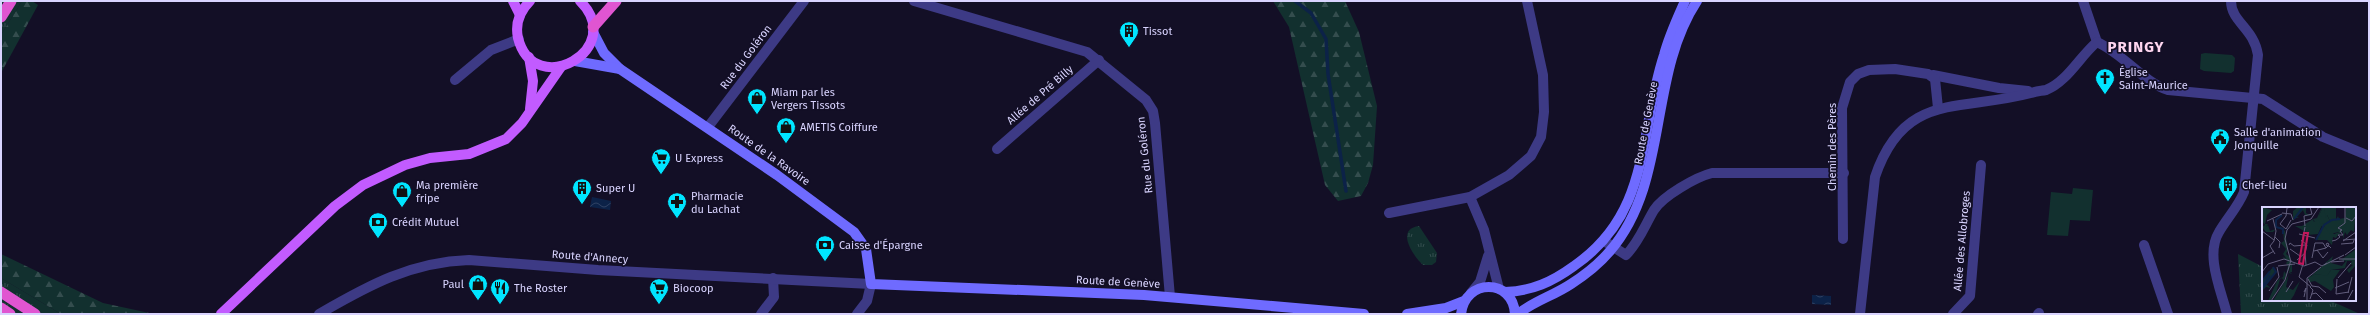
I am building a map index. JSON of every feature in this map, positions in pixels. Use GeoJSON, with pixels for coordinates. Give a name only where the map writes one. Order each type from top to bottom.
{"type":"FeatureCollection","features":[{"type":"Feature","properties":{"kind":"highway"},"geometry":{"type":"LineString","coordinates":[[1,17],[11,1]]}},
{"type":"Feature","properties":{"kind":"highway"},"geometry":{"type":"LineString","coordinates":[[593,30],[616,1]]}},
{"type":"Feature","properties":{"kind":"highway"},"geometry":{"type":"LineString","coordinates":[[1,292],[35,314]]}},
{"type":"Feature","properties":{"kind":"highway"},"geometry":{"type":"LineString","coordinates":[[1,308],[10,314]]}},
{"type":"Feature","properties":{"kind":"main road"},"geometry":{"type":"LineString","coordinates":[[513,1],[520,15]]}},
{"type":"Feature","properties":{"kind":"main road"},"geometry":{"type":"LineString","coordinates":[[530,1],[520,15],[517,27],[519,39],[529,56],[533,81],[530,109]]}},
{"type":"Feature","properties":{"kind":"main road","name":"Route de la Ravoire"},"geometry":{"type":"LineString","coordinates":[[580,1],[589,12],[593,30],[604,53],[620,69],[708,127],[854,232],[866,249],[871,284]]}},
{"type":"Feature","properties":{"kind":"main road","name":"Route de Genève"},"geometry":{"type":"LineString","coordinates":[[1471,293],[1486,287],[1502,290],[1524,291],[1539,288],[1565,273],[1588,256],[1604,241],[1627,205],[1637,182],[1663,55],[1685,1]]}},
{"type":"Feature","properties":{"kind":"main road","name":"Route de Genève"},"geometry":{"type":"LineString","coordinates":[[1502,290],[1513,303],[1517,314],[1532,304],[1570,285],[1599,264],[1613,247],[1636,212],[1645,187],[1672,56],[1697,1]]}},
{"type":"Feature","properties":{"kind":"main road"},"geometry":{"type":"LineString","coordinates":[[529,56],[546,66],[561,67],[575,61],[587,49],[593,30]]}},
{"type":"Feature","properties":{"kind":"main road","name":"Route de la Ravoire"},"geometry":{"type":"LineString","coordinates":[[575,61],[620,69]]}},
{"type":"Feature","properties":{"kind":"main road"},"geometry":{"type":"LineString","coordinates":[[221,314],[336,206],[363,185],[392,170],[416,161],[469,154],[499,144],[515,133],[530,109],[561,67]]}},
{"type":"Feature","properties":{"kind":"main road","name":"Route de Genève"},"geometry":{"type":"LineString","coordinates":[[871,284],[1170,297],[1364,314]]}},
{"type":"Feature","properties":{"kind":"main road"},"geometry":{"type":"LineString","coordinates":[[1407,314],[1446,308],[1464,301],[1471,293]]}},
{"type":"Feature","properties":{"kind":"main road"},"geometry":{"type":"LineString","coordinates":[[1461,314],[1464,301]]}},
{"type":"Feature","properties":{"kind":"street","name":"Rue du Goléron"},"geometry":{"type":"LineString","coordinates":[[708,127],[804,1]]}},
{"type":"Feature","properties":{"kind":"street","name":"Rue du Goléron"},"geometry":{"type":"LineString","coordinates":[[914,1],[1075,47],[1099,60],[1146,100],[1153,111],[1170,297]]}},
{"type":"Feature","properties":{"kind":"street"},"geometry":{"type":"LineString","coordinates":[[1389,213],[1470,197],[1520,167],[1531,156],[1541,137],[1544,112],[1543,75],[1527,1]]}},
{"type":"Feature","properties":{"kind":"street"},"geometry":{"type":"LineString","coordinates":[[2083,1],[2097,42],[2120,55],[2159,87],[2168,90],[2254,98],[2271,103],[2323,137],[2369,156]]}},
{"type":"Feature","properties":{"kind":"street"},"geometry":{"type":"LineString","coordinates":[[2227,314],[2213,248],[2219,231],[2238,205],[2244,192],[2258,55],[2252,34],[2235,16],[2232,10],[2231,1]]}},
{"type":"Feature","properties":{"kind":"street"},"geometry":{"type":"LineString","coordinates":[[455,80],[491,50],[519,39]]}},
{"type":"Feature","properties":{"kind":"street"},"geometry":{"type":"LineString","coordinates":[[1860,314],[1872,192],[1882,156],[1905,126],[1920,115],[1938,108],[1996,101],[2053,86],[2084,52],[2097,42]]}},
{"type":"Feature","properties":{"kind":"street","name":"Allée de Pré Billy"},"geometry":{"type":"LineString","coordinates":[[997,149],[1099,60]]}},
{"type":"Feature","properties":{"kind":"street","name":"Chemin des Pères"},"geometry":{"type":"LineString","coordinates":[[1842,239],[1844,173],[1842,108],[1850,82],[1858,74],[1869,70],[1895,69],[2000,88],[2036,91]]}},
{"type":"Feature","properties":{"kind":"street"},"geometry":{"type":"LineString","coordinates":[[1933,75],[1935,79],[1938,108]]}},
{"type":"Feature","properties":{"kind":"street","name":"Allée des Allobroges"},"geometry":{"type":"LineString","coordinates":[[1953,314],[1970,296],[1981,165]]}},
{"type":"Feature","properties":{"kind":"street"},"geometry":{"type":"LineString","coordinates":[[1604,241],[1626,255],[1646,226],[1655,208],[1685,184],[1698,176],[1712,173],[1844,173]]}},
{"type":"Feature","properties":{"kind":"street"},"geometry":{"type":"LineString","coordinates":[[1470,197],[1484,230],[1489,254],[1502,290]]}},
{"type":"Feature","properties":{"kind":"street"},"geometry":{"type":"LineString","coordinates":[[2144,245],[2168,314]]}},
{"type":"Feature","properties":{"kind":"street"},"geometry":{"type":"LineString","coordinates":[[1471,293],[1480,282],[1489,254]]}},
{"type":"Feature","properties":{"kind":"street","name":"Route d'Annecy"},"geometry":{"type":"LineString","coordinates":[[319,314],[388,276],[407,269],[452,260],[871,284]]}},
{"type":"Feature","properties":{"kind":"street"},"geometry":{"type":"LineString","coordinates":[[761,314],[774,297],[773,278]]}},
{"type":"Feature","properties":{"kind":"street"},"geometry":{"type":"LineString","coordinates":[[857,314],[867,301],[871,284]]}},
{"type":"Feature","properties":{"kind":"green space"},"geometry":{"type":"Polygon","coordinates":[[[1,1],[22,1],[1,35],[1,1]]]}},
{"type":"Feature","properties":{"kind":"green space"},"geometry":{"type":"Polygon","coordinates":[[[22,1],[32,1],[38,5],[1,73],[1,35],[22,1]]]}},
{"type":"Feature","properties":{"kind":"green space"},"geometry":{"type":"Polygon","coordinates":[[[1273,1],[1345,1],[1359,32],[1377,106],[1373,165],[1368,183],[1361,196],[1338,201],[1325,185],[1289,27],[1273,1]]]}},
{"type":"Feature","properties":{"kind":"green space"},"geometry":{"type":"Polygon","coordinates":[[[2201,54],[2232,55],[2235,58],[2234,71],[2231,73],[2204,71],[2200,69],[2201,54]]]}},
{"type":"Feature","properties":{"kind":"green space"},"geometry":{"type":"Polygon","coordinates":[[[2073,188],[2093,190],[2090,221],[2070,220],[2068,236],[2047,235],[2051,192],[2072,194],[2073,188]]]}},
{"type":"Feature","properties":{"kind":"green space"},"geometry":{"type":"Polygon","coordinates":[[[1419,226],[1437,253],[1436,262],[1432,265],[1423,265],[1415,256],[1408,243],[1408,232],[1412,228],[1419,226]]]}},
{"type":"Feature","properties":{"kind":"green space"},"geometry":{"type":"Polygon","coordinates":[[[1,254],[103,303],[154,314],[61,314],[1,278],[1,254]]]}},
{"type":"Feature","properties":{"kind":"green space"},"geometry":{"type":"Polygon","coordinates":[[[2238,254],[2262,266],[2262,301],[2331,301],[2360,314],[2241,314],[2238,254]]]}},
{"type":"Feature","properties":{"kind":"green space"},"geometry":{"type":"Polygon","coordinates":[[[1,278],[61,314],[1,314],[1,278]]]}},
{"type":"Feature","properties":{"kind":"water"},"geometry":{"type":"Polygon","coordinates":[[[592,197],[611,201],[610,210],[590,207],[592,197]]]}},
{"type":"Feature","properties":{"kind":"water"},"geometry":{"type":"Polygon","coordinates":[[[1812,295],[1831,296],[1831,305],[1812,304],[1812,295]]]}},
{"type":"Feature","properties":{"kind":"waterway"},"geometry":{"type":"LineString","coordinates":[[1295,1],[1311,13],[1326,39],[1328,74],[1346,191]]}},
{"type":"Feature","properties":{"kind":"place","name":"Tissot"},"geometry":{"type":"Point","coordinates":[1129,48]}},
{"type":"Feature","properties":{"kind":"place","name":"Église Saint-Maurice"},"geometry":{"type":"Point","coordinates":[2105,95]}},
{"type":"Feature","properties":{"kind":"place","name":"Miam par les Vergers Tissots"},"geometry":{"type":"Point","coordinates":[757,115]}},
{"type":"Feature","properties":{"kind":"place","name":"AMETIS Coiffure"},"geometry":{"type":"Point","coordinates":[786,144]}},
{"type":"Feature","properties":{"kind":"place","name":"Salle d'animation Jonquille"},"geometry":{"type":"Point","coordinates":[2220,155]}},
{"type":"Feature","properties":{"kind":"place","name":"U Express"},"geometry":{"type":"Point","coordinates":[661,175]}},
{"type":"Feature","properties":{"kind":"place","name":"Chef-lieu"},"geometry":{"type":"Point","coordinates":[2228,202]}},
{"type":"Feature","properties":{"kind":"place","name":"Super U"},"geometry":{"type":"Point","coordinates":[582,205]}},
{"type":"Feature","properties":{"kind":"place","name":"Ma première fripe"},"geometry":{"type":"Point","coordinates":[402,208]}},
{"type":"Feature","properties":{"kind":"place","name":"Pharmacie du Lachat"},"geometry":{"type":"Point","coordinates":[677,219]}},
{"type":"Feature","properties":{"kind":"place","name":"Crédit Mutuel"},"geometry":{"type":"Point","coordinates":[378,239]}},
{"type":"Feature","properties":{"kind":"place","name":"Caisse d'Épargne"},"geometry":{"type":"Point","coordinates":[825,262]}},
{"type":"Feature","properties":{"kind":"place","name":"Paul"},"geometry":{"type":"Point","coordinates":[478,301]}},
{"type":"Feature","properties":{"kind":"place","name":"The Roster"},"geometry":{"type":"Point","coordinates":[500,305]}},
{"type":"Feature","properties":{"kind":"place","name":"Biocoop"},"geometry":{"type":"Point","coordinates":[659,305]}},
{"type":"Feature","properties":{"kind":"district","name":"PRINGY"},"geometry":{"type":"Point","coordinates":[2136,47]}}]}
